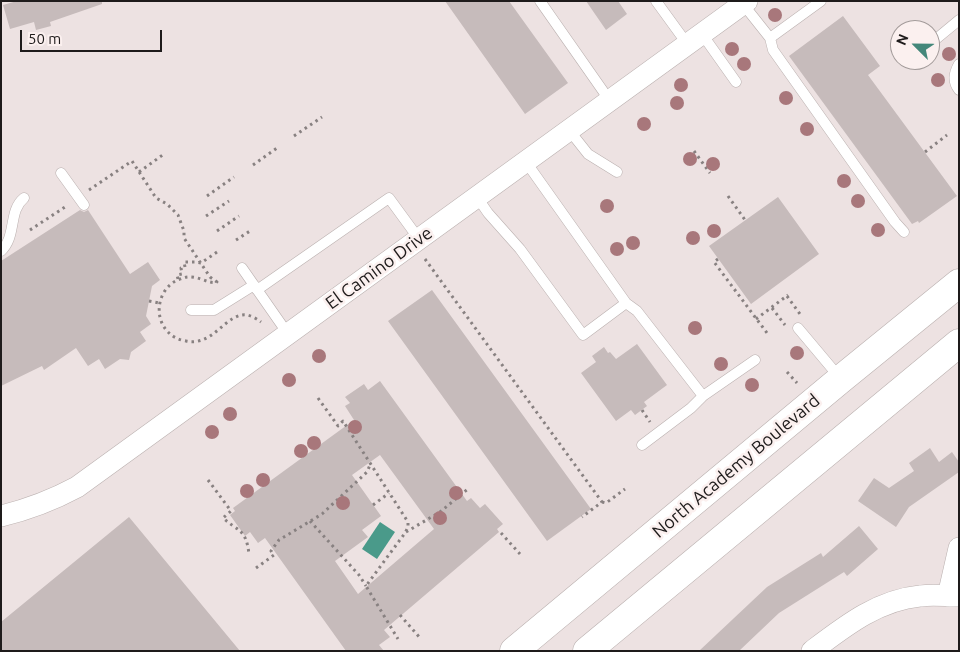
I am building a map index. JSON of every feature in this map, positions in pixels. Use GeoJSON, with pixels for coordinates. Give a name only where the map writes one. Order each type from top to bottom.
{"type":"FeatureCollection","features":[{"type":"Feature","properties":{"kind":"highway","name":"North Academy Boulevard"},"geometry":{"type":"LineString","coordinates":[[514,651],[959,283]]}},
{"type":"Feature","properties":{"kind":"highway"},"geometry":{"type":"LineString","coordinates":[[586,651],[959,343]]}},
{"type":"Feature","properties":{"kind":"street","name":"El Camino Drive"},"geometry":{"type":"LineString","coordinates":[[1,516],[53,500],[77,487],[745,3]]}},
{"type":"Feature","properties":{"kind":"street"},"geometry":{"type":"LineString","coordinates":[[812,651],[845,626],[876,608],[894,601],[921,596],[953,596],[959,548]]}},
{"type":"Feature","properties":{"kind":"lane"},"geometry":{"type":"LineString","coordinates":[[540,1],[610,101]]}},
{"type":"Feature","properties":{"kind":"lane"},"geometry":{"type":"LineString","coordinates":[[656,1],[736,82]]}},
{"type":"Feature","properties":{"kind":"lane"},"geometry":{"type":"LineString","coordinates":[[770,38],[821,1]]}},
{"type":"Feature","properties":{"kind":"lane"},"geometry":{"type":"LineString","coordinates":[[745,3],[770,38],[772,50],[889,214],[904,232]]}},
{"type":"Feature","properties":{"kind":"lane"},"geometry":{"type":"LineString","coordinates":[[940,36],[959,20]]}},
{"type":"Feature","properties":{"kind":"lane"},"geometry":{"type":"LineString","coordinates":[[959,64],[954,78],[959,90]]}},
{"type":"Feature","properties":{"kind":"lane"},"geometry":{"type":"LineString","coordinates":[[569,130],[588,154],[617,172]]}},
{"type":"Feature","properties":{"kind":"lane"},"geometry":{"type":"LineString","coordinates":[[526,162],[626,303],[637,311],[703,396]]}},
{"type":"Feature","properties":{"kind":"lane"},"geometry":{"type":"LineString","coordinates":[[61,172],[84,205]]}},
{"type":"Feature","properties":{"kind":"lane"},"geometry":{"type":"LineString","coordinates":[[1,251],[7,246],[15,210],[24,198]]}},
{"type":"Feature","properties":{"kind":"lane"},"geometry":{"type":"LineString","coordinates":[[191,310],[214,310],[256,288],[389,198],[419,239]]}},
{"type":"Feature","properties":{"kind":"lane"},"geometry":{"type":"LineString","coordinates":[[477,198],[520,249],[583,334],[626,303]]}},
{"type":"Feature","properties":{"kind":"lane"},"geometry":{"type":"LineString","coordinates":[[242,268],[288,334]]}},
{"type":"Feature","properties":{"kind":"lane"},"geometry":{"type":"LineString","coordinates":[[798,328],[841,379]]}},
{"type":"Feature","properties":{"kind":"lane"},"geometry":{"type":"LineString","coordinates":[[642,445],[691,408],[703,396],[755,360]]}},
{"type":"Feature","properties":{"kind":"path"},"geometry":{"type":"LineString","coordinates":[[294,136],[322,117]]}},
{"type":"Feature","properties":{"kind":"path"},"geometry":{"type":"LineString","coordinates":[[925,152],[947,135]]}},
{"type":"Feature","properties":{"kind":"path"},"geometry":{"type":"LineString","coordinates":[[253,165],[277,148]]}},
{"type":"Feature","properties":{"kind":"path"},"geometry":{"type":"LineString","coordinates":[[694,151],[710,172]]}},
{"type":"Feature","properties":{"kind":"path"},"geometry":{"type":"LineString","coordinates":[[139,172],[164,154]]}},
{"type":"Feature","properties":{"kind":"path"},"geometry":{"type":"LineString","coordinates":[[87,192],[132,162],[156,198],[167,204],[178,216],[182,224],[184,238],[210,277],[217,282],[214,284],[194,277],[185,277],[178,279],[166,289],[159,303],[159,311],[160,320],[171,335],[187,341],[203,341],[235,318],[242,316],[251,316],[266,325]]}},
{"type":"Feature","properties":{"kind":"path"},"geometry":{"type":"LineString","coordinates":[[207,196],[234,177]]}},
{"type":"Feature","properties":{"kind":"path"},"geometry":{"type":"LineString","coordinates":[[728,196],[746,220]]}},
{"type":"Feature","properties":{"kind":"path"},"geometry":{"type":"LineString","coordinates":[[206,216],[229,201]]}},
{"type":"Feature","properties":{"kind":"path"},"geometry":{"type":"LineString","coordinates":[[30,230],[70,204]]}},
{"type":"Feature","properties":{"kind":"path"},"geometry":{"type":"LineString","coordinates":[[217,231],[239,216]]}},
{"type":"Feature","properties":{"kind":"path"},"geometry":{"type":"LineString","coordinates":[[236,240],[250,231]]}},
{"type":"Feature","properties":{"kind":"path"},"geometry":{"type":"LineString","coordinates":[[178,279],[177,275],[182,274],[181,268],[185,268],[184,262],[201,263],[217,252]]}},
{"type":"Feature","properties":{"kind":"path"},"geometry":{"type":"LineString","coordinates":[[425,259],[602,502]]}},
{"type":"Feature","properties":{"kind":"path"},"geometry":{"type":"LineString","coordinates":[[718,259],[714,262],[767,333]]}},
{"type":"Feature","properties":{"kind":"path"},"geometry":{"type":"LineString","coordinates":[[756,319],[788,296],[801,316]]}},
{"type":"Feature","properties":{"kind":"path"},"geometry":{"type":"LineString","coordinates":[[149,300],[159,303]]}},
{"type":"Feature","properties":{"kind":"path"},"geometry":{"type":"LineString","coordinates":[[772,308],[786,327]]}},
{"type":"Feature","properties":{"kind":"path"},"geometry":{"type":"LineString","coordinates":[[787,372],[797,383]]}},
{"type":"Feature","properties":{"kind":"path"},"geometry":{"type":"LineString","coordinates":[[318,398],[338,426],[343,421],[408,522],[405,533],[366,586]]}},
{"type":"Feature","properties":{"kind":"path"},"geometry":{"type":"LineString","coordinates":[[256,568],[274,555],[271,551],[279,540],[322,514],[367,472],[371,464]]}},
{"type":"Feature","properties":{"kind":"path"},"geometry":{"type":"LineString","coordinates":[[208,480],[231,511],[223,518],[238,528],[246,538],[249,554]]}},
{"type":"Feature","properties":{"kind":"path"},"geometry":{"type":"LineString","coordinates":[[405,533],[440,512],[469,488]]}},
{"type":"Feature","properties":{"kind":"path"},"geometry":{"type":"LineString","coordinates":[[582,517],[602,502],[606,503],[625,489]]}},
{"type":"Feature","properties":{"kind":"path"},"geometry":{"type":"LineString","coordinates":[[373,505],[389,493]]}},
{"type":"Feature","properties":{"kind":"path"},"geometry":{"type":"LineString","coordinates":[[310,522],[359,575],[398,639]]}},
{"type":"Feature","properties":{"kind":"path"},"geometry":{"type":"LineString","coordinates":[[501,533],[520,554]]}},
{"type":"Feature","properties":{"kind":"path"},"geometry":{"type":"LineString","coordinates":[[400,616],[421,639]]}},
{"type":"Feature","properties":{"kind":"shaded area"},"geometry":{"type":"Polygon","coordinates":[[[380,522],[395,532],[377,559],[362,549],[380,522]]]}},
{"type":"Feature","properties":{"kind":"building"},"geometry":{"type":"Polygon","coordinates":[[[17,1],[102,1],[102,4],[50,22],[51,26],[36,30],[34,22],[10,29],[3,5],[17,1]]]}},
{"type":"Feature","properties":{"kind":"building"},"geometry":{"type":"Polygon","coordinates":[[[445,1],[509,1],[568,83],[525,114],[445,1]]]}},
{"type":"Feature","properties":{"kind":"building"},"geometry":{"type":"Polygon","coordinates":[[[586,1],[618,1],[627,14],[606,30],[586,1]]]}},
{"type":"Feature","properties":{"kind":"building"},"geometry":{"type":"Polygon","coordinates":[[[843,16],[880,66],[868,75],[957,196],[919,223],[918,221],[912,224],[789,56],[843,16]]]}},
{"type":"Feature","properties":{"kind":"building"},"geometry":{"type":"Polygon","coordinates":[[[778,197],[819,254],[751,304],[709,246],[778,197]]]}},
{"type":"Feature","properties":{"kind":"building"},"geometry":{"type":"Polygon","coordinates":[[[80,210],[84,212],[88,210],[130,274],[148,262],[160,280],[152,286],[146,316],[151,324],[140,332],[146,341],[131,352],[129,360],[120,359],[105,369],[99,359],[88,366],[76,348],[44,370],[42,366],[1,386],[1,261],[80,210]]]}},
{"type":"Feature","properties":{"kind":"building"},"geometry":{"type":"Polygon","coordinates":[[[432,290],[591,509],[547,541],[388,321],[432,290]]]}},
{"type":"Feature","properties":{"kind":"building"},"geometry":{"type":"Polygon","coordinates":[[[637,344],[667,385],[644,402],[647,406],[635,415],[631,410],[616,421],[581,373],[596,362],[592,356],[604,347],[616,359],[637,344]]]}},
{"type":"Feature","properties":{"kind":"building"},"geometry":{"type":"Polygon","coordinates":[[[380,381],[467,501],[471,498],[480,508],[485,504],[503,524],[497,529],[499,532],[384,630],[390,637],[379,645],[384,651],[346,651],[265,538],[258,543],[250,532],[245,536],[230,515],[235,511],[233,508],[354,420],[345,406],[350,403],[345,397],[364,384],[368,390],[380,381]],[[380,455],[352,475],[381,516],[362,530],[368,537],[335,561],[358,594],[434,529],[380,455]]]}},
{"type":"Feature","properties":{"kind":"building"},"geometry":{"type":"Polygon","coordinates":[[[930,448],[939,462],[952,452],[959,462],[959,472],[909,507],[896,527],[858,501],[874,478],[889,488],[914,471],[909,463],[930,448]]]}},
{"type":"Feature","properties":{"kind":"building"},"geometry":{"type":"Polygon","coordinates":[[[129,517],[240,651],[1,651],[1,622],[129,517]]]}},
{"type":"Feature","properties":{"kind":"building"},"geometry":{"type":"Polygon","coordinates":[[[859,526],[878,549],[847,576],[844,572],[779,613],[739,651],[699,651],[767,587],[821,553],[823,557],[859,526]]]}}]}
